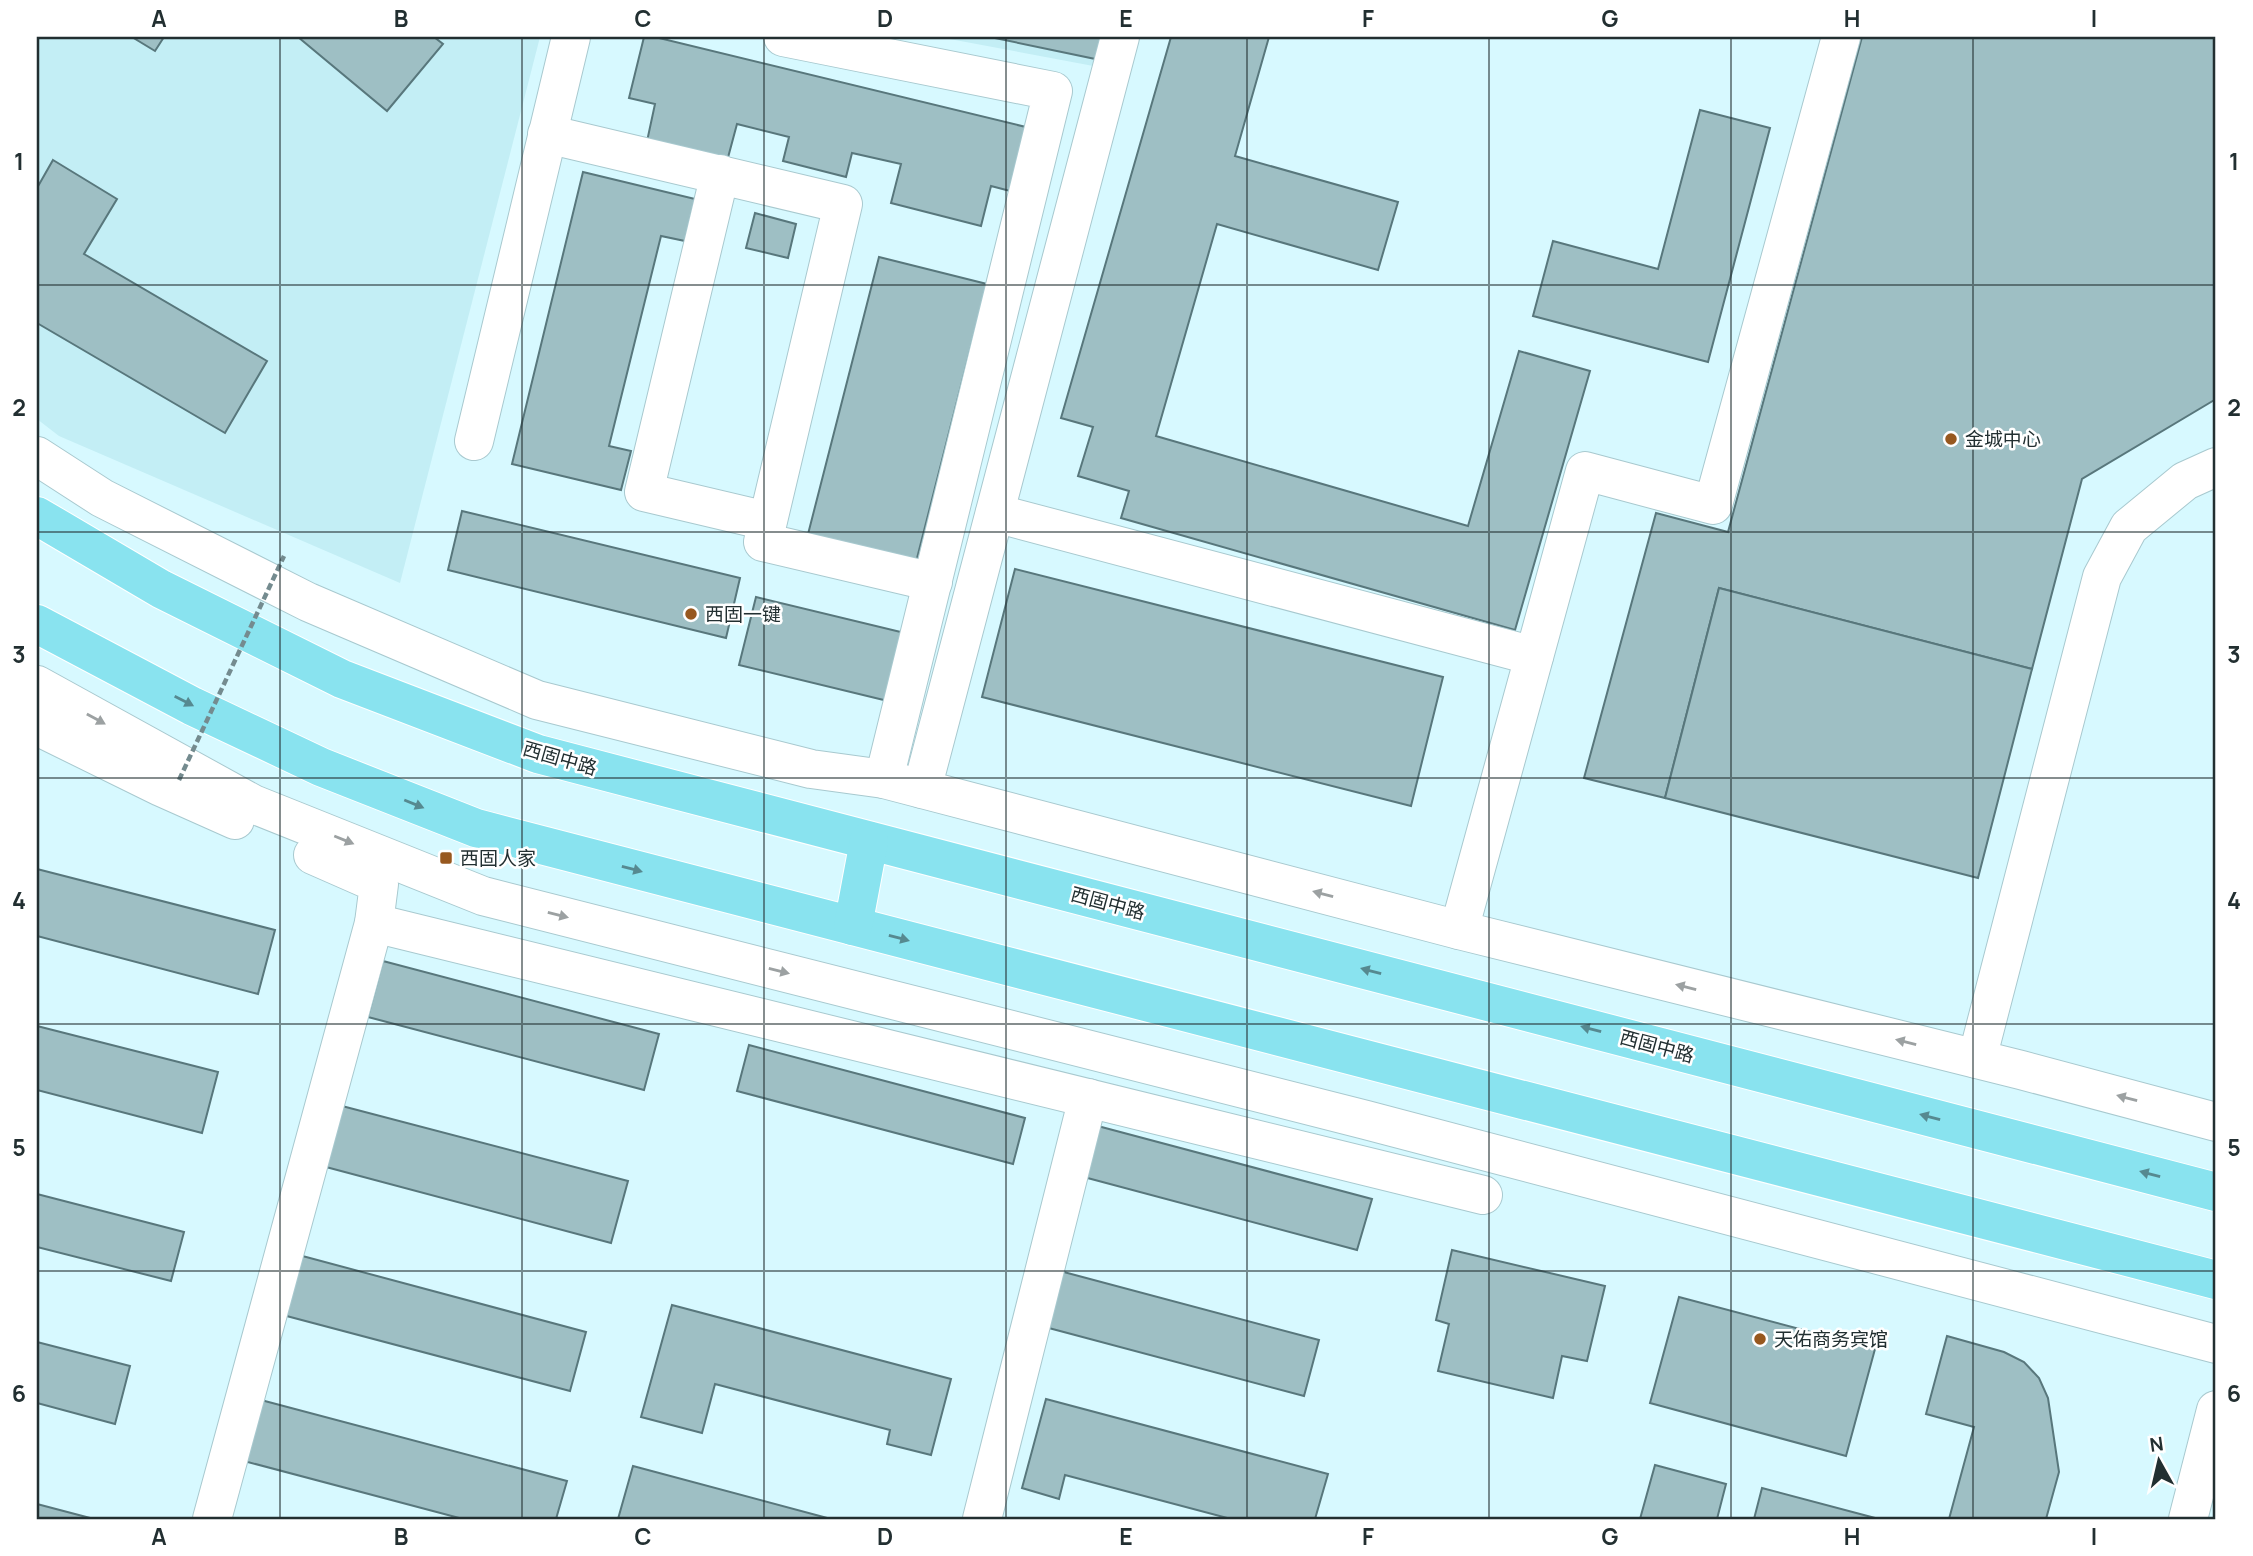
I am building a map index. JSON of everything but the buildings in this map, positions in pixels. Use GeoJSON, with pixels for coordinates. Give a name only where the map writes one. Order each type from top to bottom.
{"type":"FeatureCollection","features":[{"type":"Feature","properties":{"kind":"main road","name":"西固中路"},"geometry":{"type":"LineString","coordinates":[[37,516],[161,589],[342,679],[538,754],[2216,1192]]}},
{"type":"Feature","properties":{"kind":"main road"},"geometry":{"type":"LineString","coordinates":[[37,624],[192,706],[321,767],[476,828],[2216,1280]]}},
{"type":"Feature","properties":{"kind":"main road"},"geometry":{"type":"LineString","coordinates":[[853,926],[869,841]]}},
{"type":"Feature","properties":{"kind":"street"},"geometry":{"type":"LineString","coordinates":[[474,441],[571,37]]}},
{"type":"Feature","properties":{"kind":"street"},"geometry":{"type":"LineString","coordinates":[[783,37],[1053,92],[884,779]]}},
{"type":"Feature","properties":{"kind":"street"},"geometry":{"type":"LineString","coordinates":[[922,789],[1120,37]]}},
{"type":"Feature","properties":{"kind":"street"},"geometry":{"type":"LineString","coordinates":[[1459,930],[1585,471],[1713,505],[1841,37]]}},
{"type":"Feature","properties":{"kind":"street"},"geometry":{"type":"LineString","coordinates":[[547,134],[843,204],[762,542],[933,582]]}},
{"type":"Feature","properties":{"kind":"street"},"geometry":{"type":"LineString","coordinates":[[720,174],[644,492],[768,521]]}},
{"type":"Feature","properties":{"kind":"street"},"geometry":{"type":"LineString","coordinates":[[37,456],[102,498],[307,602],[537,699],[811,769],[884,779],[1459,930],[1977,1059],[2216,1122]]}},
{"type":"Feature","properties":{"kind":"street"},"geometry":{"type":"LineString","coordinates":[[1977,1059],[2102,577],[2129,527],[2185,481],[2216,467]]}},
{"type":"Feature","properties":{"kind":"street"},"geometry":{"type":"LineString","coordinates":[[995,513],[1534,656]]}},
{"type":"Feature","properties":{"kind":"street"},"geometry":{"type":"LineString","coordinates":[[37,685],[253,804],[483,896],[1366,1120],[2216,1344]]}},
{"type":"Feature","properties":{"kind":"street"},"geometry":{"type":"LineString","coordinates":[[37,726],[161,787],[379,884],[374,923],[212,1519]]}},
{"type":"Feature","properties":{"kind":"street"},"geometry":{"type":"LineString","coordinates":[[374,923],[1483,1195]]}},
{"type":"Feature","properties":{"kind":"street"},"geometry":{"type":"LineString","coordinates":[[982,1519],[1088,1098]]}},
{"type":"Feature","properties":{"kind":"street"},"geometry":{"type":"LineString","coordinates":[[2188,1519],[2216,1410]]}},
{"type":"Feature","properties":{"kind":"path"},"geometry":{"type":"LineString","coordinates":[[179,780],[284,556]]}},
{"type":"Feature","properties":{"kind":"shaded area"},"geometry":{"type":"Polygon","coordinates":[[[37,37],[540,37],[400,583],[59,436],[37,419],[37,37]]]}},
{"type":"Feature","properties":{"kind":"shaded area"},"geometry":{"type":"Polygon","coordinates":[[[939,37],[1110,37],[1104,68],[939,37]]]}},
{"type":"Feature","properties":{"kind":"place","name":"金城中心"},"geometry":{"type":"Point","coordinates":[1951,439]}},
{"type":"Feature","properties":{"kind":"place","name":"西固一键"},"geometry":{"type":"Point","coordinates":[691,614]}},
{"type":"Feature","properties":{"kind":"place","name":"西固人家"},"geometry":{"type":"Point","coordinates":[446,858]}},
{"type":"Feature","properties":{"kind":"place","name":"天佑商务宾馆"},"geometry":{"type":"Point","coordinates":[1760,1339]}}]}
